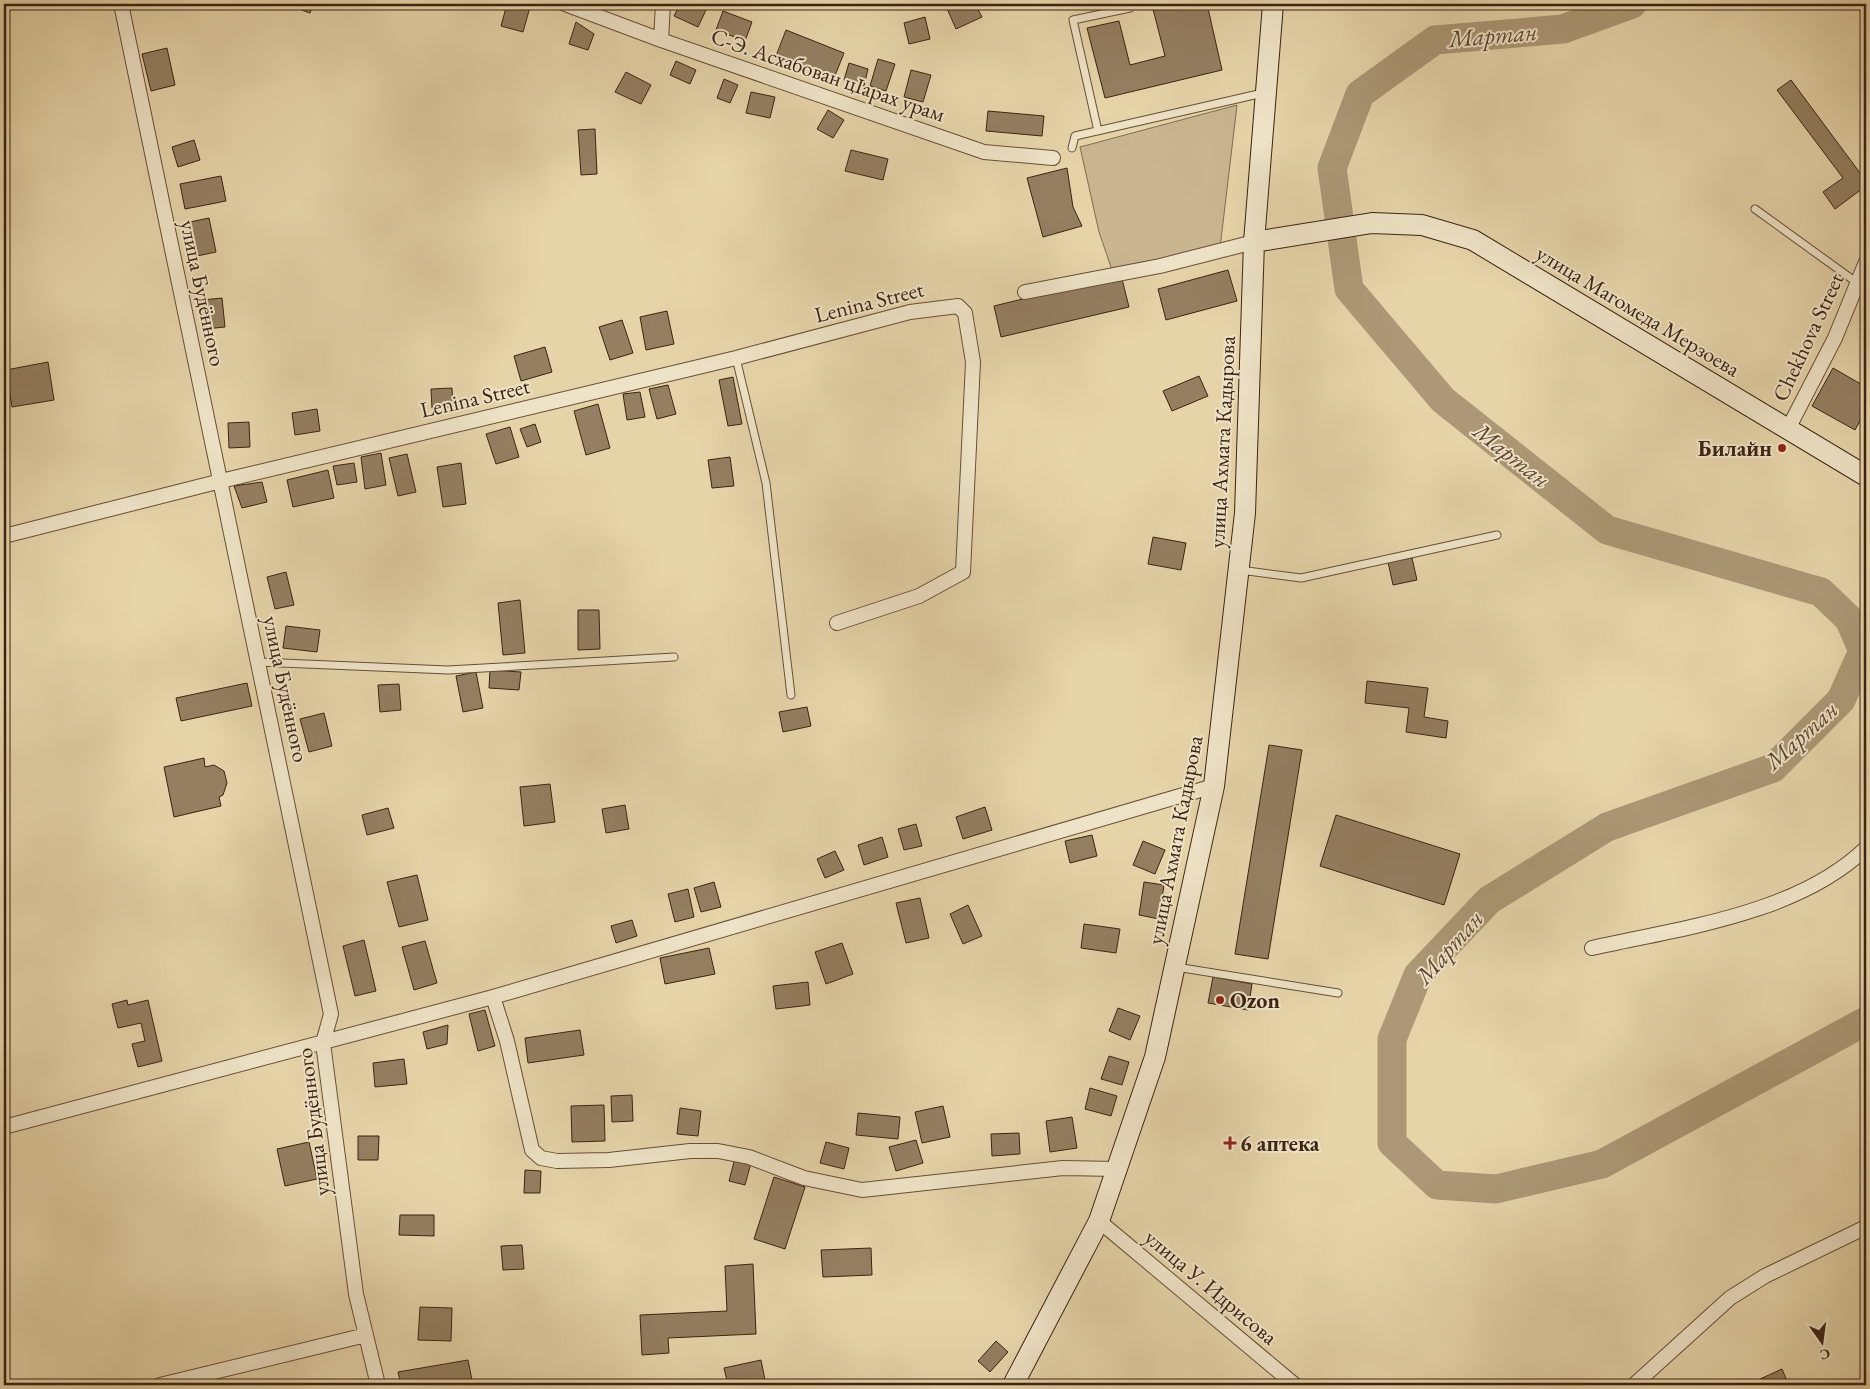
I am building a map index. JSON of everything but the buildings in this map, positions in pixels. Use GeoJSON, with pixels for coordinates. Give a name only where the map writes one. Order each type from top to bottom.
{"type":"FeatureCollection","features":[{"type":"Feature","properties":{"kind":"main road","name":"улица Ахмата Кадырова"},"geometry":{"type":"LineString","coordinates":[[1013,1385],[1100,1220],[1154,1057],[1214,786],[1245,513],[1254,242],[1273,4]]}},
{"type":"Feature","properties":{"kind":"main road","name":"улица Магомеда Мерзоева"},"geometry":{"type":"LineString","coordinates":[[1254,242],[1301,236],[1372,222],[1422,225],[1473,240],[1866,476]]}},
{"type":"Feature","properties":{"kind":"street","name":"улица Будённого"},"geometry":{"type":"LineString","coordinates":[[121,4],[331,1014],[323,1044],[356,1294],[378,1385]]}},
{"type":"Feature","properties":{"kind":"street","name":"С-Э. Асхабован цIарах урам"},"geometry":{"type":"LineString","coordinates":[[566,4],[661,40],[984,152],[1053,158]]}},
{"type":"Feature","properties":{"kind":"street"},"geometry":{"type":"LineString","coordinates":[[661,40],[663,4]]}},
{"type":"Feature","properties":{"kind":"street"},"geometry":{"type":"LineString","coordinates":[[1025,292],[1160,266],[1254,242]]}},
{"type":"Feature","properties":{"kind":"street","name":"Chekhova Street"},"geometry":{"type":"LineString","coordinates":[[1788,429],[1836,338],[1856,282],[1866,262]]}},
{"type":"Feature","properties":{"kind":"street","name":"Lenina Street"},"geometry":{"type":"LineString","coordinates":[[4,536],[221,481],[736,358],[910,312],[958,306],[965,313],[973,362],[963,572],[919,596],[837,623]]}},
{"type":"Feature","properties":{"kind":"street"},"geometry":{"type":"LineString","coordinates":[[4,1127],[323,1044],[493,997],[1214,786]]}},
{"type":"Feature","properties":{"kind":"street"},"geometry":{"type":"LineString","coordinates":[[1592,948],[1706,923],[1766,905],[1803,890],[1834,874],[1866,848]]}},
{"type":"Feature","properties":{"kind":"street"},"geometry":{"type":"LineString","coordinates":[[493,997],[507,1041],[532,1150],[541,1158],[557,1161],[609,1160],[690,1151],[718,1151],[749,1158],[804,1178],[862,1190],[1063,1168],[1117,1169]]}},
{"type":"Feature","properties":{"kind":"street","name":"улица У. Идрисова"},"geometry":{"type":"LineString","coordinates":[[1100,1220],[1295,1385]]}},
{"type":"Feature","properties":{"kind":"street"},"geometry":{"type":"LineString","coordinates":[[1634,1385],[1730,1298],[1765,1276],[1866,1227]]}},
{"type":"Feature","properties":{"kind":"street"},"geometry":{"type":"LineString","coordinates":[[160,1385],[366,1335]]}},
{"type":"Feature","properties":{"kind":"lane"},"geometry":{"type":"LineString","coordinates":[[1098,131],[1073,20],[1130,8]]}},
{"type":"Feature","properties":{"kind":"lane"},"geometry":{"type":"LineString","coordinates":[[1072,148],[1075,136],[1266,93]]}},
{"type":"Feature","properties":{"kind":"lane"},"geometry":{"type":"LineString","coordinates":[[1755,209],[1856,282]]}},
{"type":"Feature","properties":{"kind":"lane"},"geometry":{"type":"LineString","coordinates":[[736,358],[766,483],[791,695]]}},
{"type":"Feature","properties":{"kind":"lane"},"geometry":{"type":"LineString","coordinates":[[1239,570],[1301,578],[1496,536]]}},
{"type":"Feature","properties":{"kind":"lane"},"geometry":{"type":"LineString","coordinates":[[258,662],[448,670],[674,657]]}},
{"type":"Feature","properties":{"kind":"lane"},"geometry":{"type":"LineString","coordinates":[[1174,967],[1338,993]]}},
{"type":"Feature","properties":{"kind":"shaded area"},"geometry":{"type":"Polygon","coordinates":[[[1237,105],[1220,248],[1112,270],[1099,232],[1080,147],[1237,105]]]}},
{"type":"Feature","properties":{"kind":"waterway","name":"Мартан"},"geometry":{"type":"LineString","coordinates":[[1632,4],[1563,29],[1435,40],[1360,94],[1332,168],[1349,289],[1443,400],[1607,530],[1821,592],[1849,619],[1863,651],[1841,700],[1773,768],[1607,827],[1489,900],[1418,975],[1392,1039],[1392,1143],[1437,1185],[1496,1189],[1602,1164],[1866,1021]]}},
{"type":"Feature","properties":{"kind":"place","name":"Билайн"},"geometry":{"type":"Point","coordinates":[1782,448]}},
{"type":"Feature","properties":{"kind":"place","name":"Ozon"},"geometry":{"type":"Point","coordinates":[1220,1000]}},
{"type":"Feature","properties":{"kind":"place","name":"6 аптека"},"geometry":{"type":"Point","coordinates":[1230,1143]}}]}
